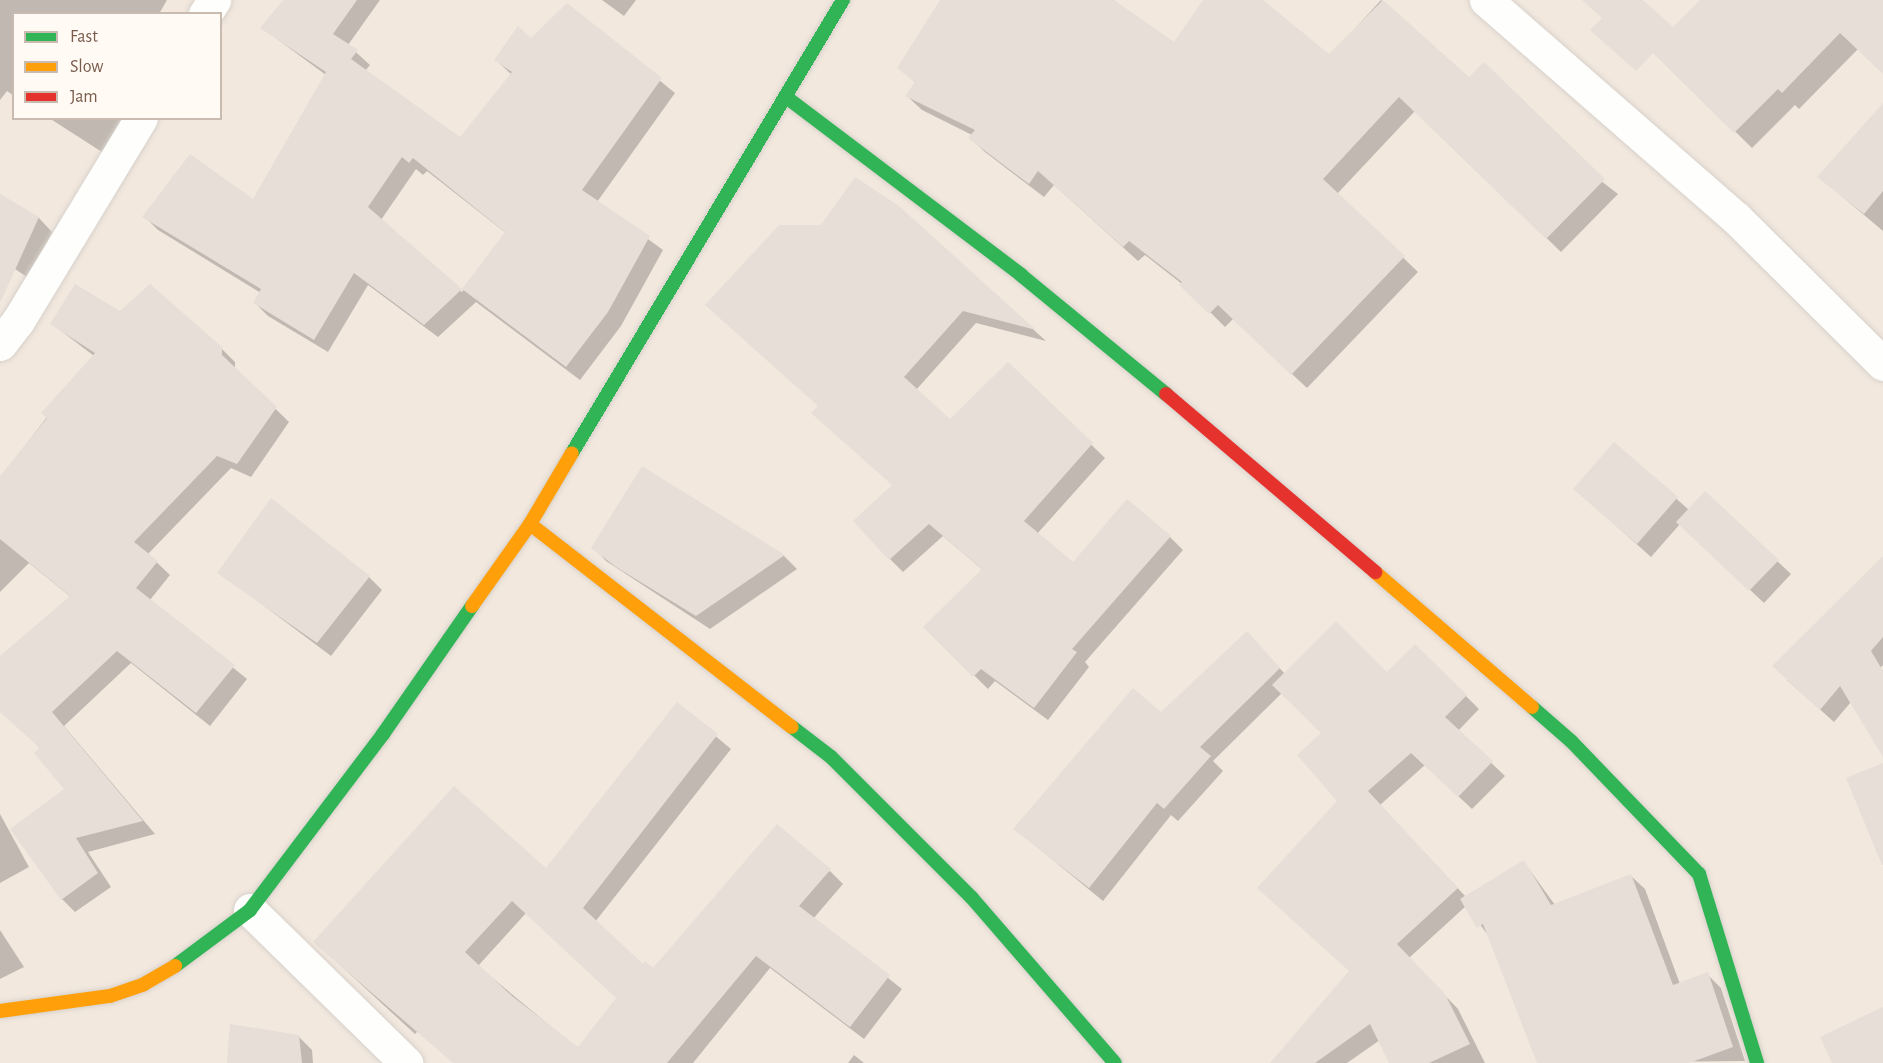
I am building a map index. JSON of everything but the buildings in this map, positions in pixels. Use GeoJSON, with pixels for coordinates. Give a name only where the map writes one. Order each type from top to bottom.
{"type":"FeatureCollection","features":[{"type":"Feature","properties":{"kind":"street"},"geometry":{"type":"LineString","coordinates":[[0,1011],[110,996],[144,984],[190,957],[250,910],[383,734],[530,524],[843,0]]}},
{"type":"Feature","properties":{"kind":"street"},"geometry":{"type":"LineString","coordinates":[[1502,5],[1736,218],[1883,364]]}},
{"type":"Feature","properties":{"kind":"street"},"geometry":{"type":"LineString","coordinates":[[786,97],[1021,275],[1138,371],[1570,741],[1699,874],[1757,1063]]}},
{"type":"Feature","properties":{"kind":"street"},"geometry":{"type":"LineString","coordinates":[[0,344],[18,321],[140,120]]}},
{"type":"Feature","properties":{"kind":"street"},"geometry":{"type":"LineString","coordinates":[[530,524],[831,757],[972,898],[1115,1063]]}},
{"type":"Feature","properties":{"kind":"street"},"geometry":{"type":"LineString","coordinates":[[250,910],[406,1063]]}},
{"type":"Feature","properties":{"kind":"shaded area"},"geometry":{"type":"Polygon","coordinates":[[[0,0],[1883,0],[1883,1063],[0,1063],[0,0]]]}},
{"type":"Feature","properties":{"kind":"traffic: fast"},"geometry":{"type":"LineString","coordinates":[[572,453],[843,0]]}},
{"type":"Feature","properties":{"kind":"traffic: fast"},"geometry":{"type":"LineString","coordinates":[[786,97],[1021,275],[1166,394]]}},
{"type":"Feature","properties":{"kind":"traffic: fast"},"geometry":{"type":"LineString","coordinates":[[175,966],[250,910],[383,734],[472,606]]}},
{"type":"Feature","properties":{"kind":"traffic: fast"},"geometry":{"type":"LineString","coordinates":[[1532,707],[1571,741],[1699,874],[1757,1063]]}},
{"type":"Feature","properties":{"kind":"traffic: fast"},"geometry":{"type":"LineString","coordinates":[[792,727],[831,757],[972,898],[1115,1063]]}},
{"type":"Feature","properties":{"kind":"traffic: slow"},"geometry":{"type":"LineString","coordinates":[[472,606],[530,524],[572,453]]}},
{"type":"Feature","properties":{"kind":"traffic: slow"},"geometry":{"type":"LineString","coordinates":[[530,524],[792,727]]}},
{"type":"Feature","properties":{"kind":"traffic: slow"},"geometry":{"type":"LineString","coordinates":[[1375,572],[1532,707]]}},
{"type":"Feature","properties":{"kind":"traffic: slow"},"geometry":{"type":"LineString","coordinates":[[0,1011],[110,996],[144,984],[175,966]]}},
{"type":"Feature","properties":{"kind":"traffic: jam"},"geometry":{"type":"LineString","coordinates":[[1166,394],[1375,572]]}}]}
